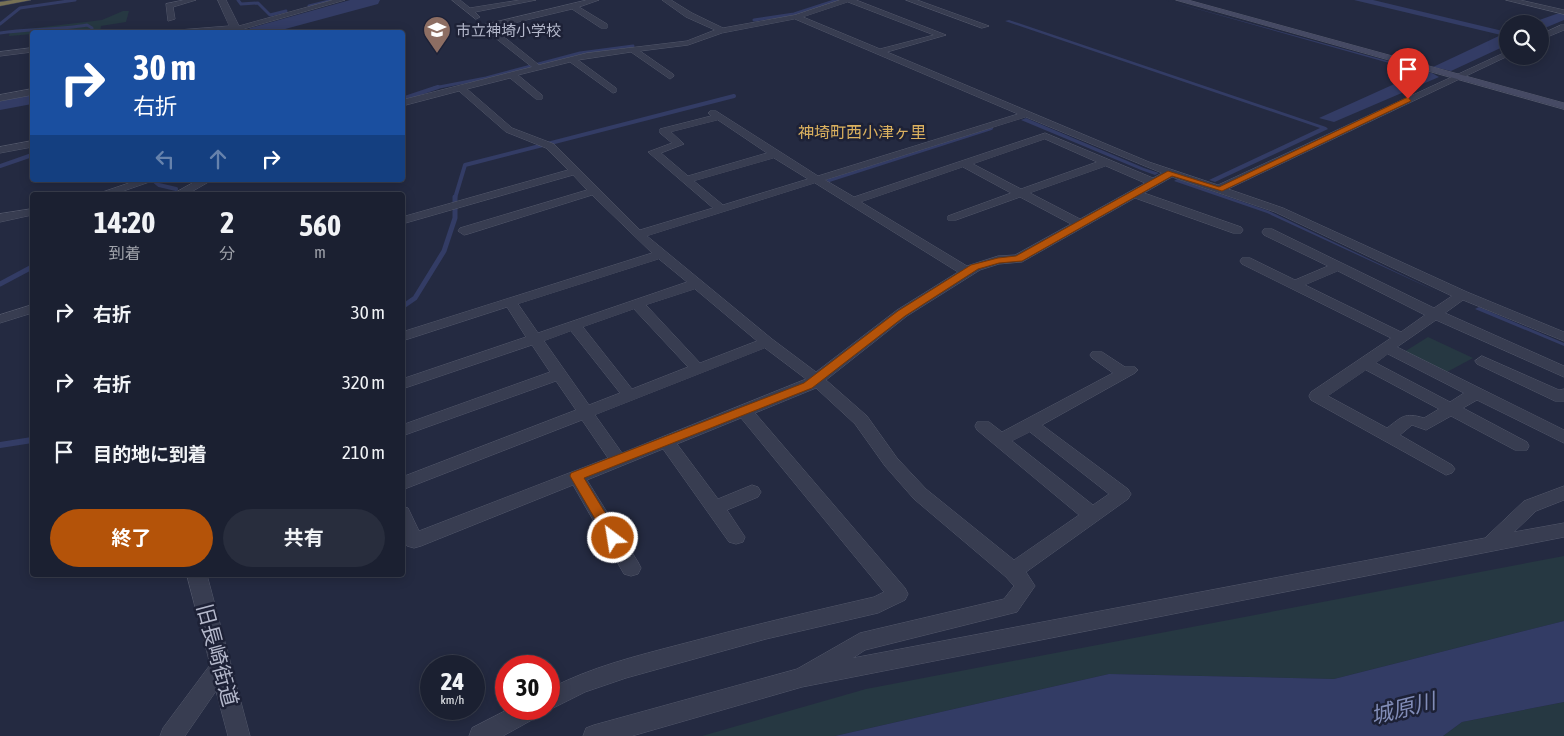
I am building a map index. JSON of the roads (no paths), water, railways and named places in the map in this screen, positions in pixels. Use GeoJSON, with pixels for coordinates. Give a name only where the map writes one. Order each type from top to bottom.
{"type":"FeatureCollection","features":[{"type":"Feature","properties":{"kind":"highway"},"geometry":{"type":"LineString","coordinates":[[0,4],[27,0]]}},
{"type":"Feature","properties":{"kind":"street"},"geometry":{"type":"LineString","coordinates":[[170,19],[169,6],[192,0]]}},
{"type":"Feature","properties":{"kind":"street"},"geometry":{"type":"LineString","coordinates":[[222,0],[234,26],[238,29]]}},
{"type":"Feature","properties":{"kind":"street"},"geometry":{"type":"LineString","coordinates":[[234,30],[339,0]]}},
{"type":"Feature","properties":{"kind":"street"},"geometry":{"type":"LineString","coordinates":[[456,0],[534,65]]}},
{"type":"Feature","properties":{"kind":"street"},"geometry":{"type":"LineString","coordinates":[[468,11],[532,0]]}},
{"type":"Feature","properties":{"kind":"street"},"geometry":{"type":"LineString","coordinates":[[487,26],[543,18],[578,3],[595,0]]}},
{"type":"Feature","properties":{"kind":"street"},"geometry":{"type":"LineString","coordinates":[[666,0],[689,15],[722,30]]}},
{"type":"Feature","properties":{"kind":"street"},"geometry":{"type":"LineString","coordinates":[[405,102],[512,74],[534,65],[570,58],[688,43],[722,30],[796,17],[848,0],[942,35],[883,51]]}},
{"type":"Feature","properties":{"kind":"street"},"geometry":{"type":"LineString","coordinates":[[910,0],[985,26]]}},
{"type":"Feature","properties":{"kind":"street"},"geometry":{"type":"LineString","coordinates":[[1180,0],[1564,106]]}},
{"type":"Feature","properties":{"kind":"street"},"geometry":{"type":"LineString","coordinates":[[1510,0],[1564,12]]}},
{"type":"Feature","properties":{"kind":"street"},"geometry":{"type":"LineString","coordinates":[[578,3],[604,26]]}},
{"type":"Feature","properties":{"kind":"street"},"geometry":{"type":"LineString","coordinates":[[796,17],[1171,173],[1279,210],[1462,295],[1564,337]]}},
{"type":"Feature","properties":{"kind":"street"},"geometry":{"type":"LineString","coordinates":[[1549,34],[1564,27]]}},
{"type":"Feature","properties":{"kind":"street"},"geometry":{"type":"LineString","coordinates":[[218,30],[238,29]]}},
{"type":"Feature","properties":{"kind":"street"},"geometry":{"type":"LineString","coordinates":[[0,54],[30,50]]}},
{"type":"Feature","properties":{"kind":"street"},"geometry":{"type":"LineString","coordinates":[[633,50],[670,76]]}},
{"type":"Feature","properties":{"kind":"street"},"geometry":{"type":"LineString","coordinates":[[1219,190],[1499,57]]}},
{"type":"Feature","properties":{"kind":"street"},"geometry":{"type":"LineString","coordinates":[[570,58],[613,90]]}},
{"type":"Feature","properties":{"kind":"street"},"geometry":{"type":"LineString","coordinates":[[512,74],[539,97]]}},
{"type":"Feature","properties":{"kind":"street"},"geometry":{"type":"LineString","coordinates":[[461,88],[509,130],[547,144],[638,235],[695,284],[817,380],[861,420],[891,462],[920,494],[1013,571],[1025,586],[1010,606],[860,642],[802,677]]}},
{"type":"Feature","properties":{"kind":"street"},"geometry":{"type":"LineString","coordinates":[[0,98],[30,92]]}},
{"type":"Feature","properties":{"kind":"street"},"geometry":{"type":"LineString","coordinates":[[638,235],[1027,114]]}},
{"type":"Feature","properties":{"kind":"street"},"geometry":{"type":"LineString","coordinates":[[721,209],[653,152],[679,144],[664,131],[716,115],[851,202],[967,272]]}},
{"type":"Feature","properties":{"kind":"street"},"geometry":{"type":"LineString","coordinates":[[851,202],[1045,136],[1155,183]]}},
{"type":"Feature","properties":{"kind":"street"},"geometry":{"type":"LineString","coordinates":[[0,150],[30,144]]}},
{"type":"Feature","properties":{"kind":"street"},"geometry":{"type":"LineString","coordinates":[[686,180],[775,154]]}},
{"type":"Feature","properties":{"kind":"street"},"geometry":{"type":"LineString","coordinates":[[952,218],[1106,162]]}},
{"type":"Feature","properties":{"kind":"street"},"geometry":{"type":"LineString","coordinates":[[963,163],[1080,224]]}},
{"type":"Feature","properties":{"kind":"street"},"geometry":{"type":"LineString","coordinates":[[405,220],[462,202],[576,171]]}},
{"type":"Feature","properties":{"kind":"street"},"geometry":{"type":"LineString","coordinates":[[405,520],[414,541],[744,411],[817,380],[902,313],[975,267],[998,260],[1018,259],[1171,173]]}},
{"type":"Feature","properties":{"kind":"street"},"geometry":{"type":"LineString","coordinates":[[110,192],[145,182]]}},
{"type":"Feature","properties":{"kind":"street"},"geometry":{"type":"LineString","coordinates":[[183,192],[203,182]]}},
{"type":"Feature","properties":{"kind":"street"},"geometry":{"type":"LineString","coordinates":[[464,230],[595,191]]}},
{"type":"Feature","properties":{"kind":"street"},"geometry":{"type":"LineString","coordinates":[[1136,194],[1237,230]]}},
{"type":"Feature","properties":{"kind":"street"},"geometry":{"type":"LineString","coordinates":[[0,218],[30,212]]}},
{"type":"Feature","properties":{"kind":"street"},"geometry":{"type":"LineString","coordinates":[[1268,232],[1437,314],[1564,372]]}},
{"type":"Feature","properties":{"kind":"street"},"geometry":{"type":"LineString","coordinates":[[405,336],[661,254]]}},
{"type":"Feature","properties":{"kind":"street"},"geometry":{"type":"LineString","coordinates":[[1246,261],[1402,338]]}},
{"type":"Feature","properties":{"kind":"street"},"geometry":{"type":"LineString","coordinates":[[1294,285],[1338,266]]}},
{"type":"Feature","properties":{"kind":"street"},"geometry":{"type":"LineString","coordinates":[[405,383],[695,284]]}},
{"type":"Feature","properties":{"kind":"street"},"geometry":{"type":"LineString","coordinates":[[1446,469],[1317,396],[1462,295]]}},
{"type":"Feature","properties":{"kind":"street"},"geometry":{"type":"LineString","coordinates":[[510,302],[618,460]]}},
{"type":"Feature","properties":{"kind":"street"},"geometry":{"type":"LineString","coordinates":[[637,304],[698,369]]}},
{"type":"Feature","properties":{"kind":"street"},"geometry":{"type":"LineString","coordinates":[[0,319],[30,310]]}},
{"type":"Feature","properties":{"kind":"street"},"geometry":{"type":"LineString","coordinates":[[574,325],[630,396]]}},
{"type":"Feature","properties":{"kind":"street"},"geometry":{"type":"LineString","coordinates":[[405,483],[767,342]]}},
{"type":"Feature","properties":{"kind":"street"},"geometry":{"type":"LineString","coordinates":[[1387,348],[1564,437]]}},
{"type":"Feature","properties":{"kind":"street"},"geometry":{"type":"LineString","coordinates":[[1001,440],[1032,425],[1127,372],[1097,355]]}},
{"type":"Feature","properties":{"kind":"street"},"geometry":{"type":"LineString","coordinates":[[1482,361],[1561,397],[1564,394]]}},
{"type":"Feature","properties":{"kind":"street"},"geometry":{"type":"LineString","coordinates":[[1365,363],[1521,446]]}},
{"type":"Feature","properties":{"kind":"street"},"geometry":{"type":"LineString","coordinates":[[405,430],[559,374]]}},
{"type":"Feature","properties":{"kind":"street"},"geometry":{"type":"LineString","coordinates":[[1388,436],[1410,419],[1426,424],[1476,393]]}},
{"type":"Feature","properties":{"kind":"street"},"geometry":{"type":"LineString","coordinates":[[560,694],[579,684],[626,668],[766,630],[878,604],[898,594],[744,411]]}},
{"type":"Feature","properties":{"kind":"street"},"geometry":{"type":"LineString","coordinates":[[1013,571],[1122,494],[1032,425]]}},
{"type":"Feature","properties":{"kind":"street"},"geometry":{"type":"LineString","coordinates":[[983,426],[1092,515]]}},
{"type":"Feature","properties":{"kind":"street"},"geometry":{"type":"LineString","coordinates":[[666,441],[736,536]]}},
{"type":"Feature","properties":{"kind":"street"},"geometry":{"type":"LineString","coordinates":[[576,476],[631,568]]}},
{"type":"Feature","properties":{"kind":"street"},"geometry":{"type":"LineString","coordinates":[[715,508],[752,492]]}},
{"type":"Feature","properties":{"kind":"street"},"geometry":{"type":"LineString","coordinates":[[1492,542],[1530,506],[1564,493]]}},
{"type":"Feature","properties":{"kind":"street"},"geometry":{"type":"LineString","coordinates":[[594,736],[802,677],[1492,542],[1564,530]]}},
{"type":"Feature","properties":{"kind":"street","name":"旧長崎街道"},"geometry":{"type":"LineString","coordinates":[[198,577],[239,736]]}},
{"type":"Feature","properties":{"kind":"street"},"geometry":{"type":"LineString","coordinates":[[171,736],[221,667]]}},
{"type":"Feature","properties":{"kind":"street"},"geometry":{"type":"LineString","coordinates":[[480,736],[510,720]]}},
{"type":"Feature","properties":{"kind":"water"},"geometry":{"type":"Polygon","coordinates":[[[1165,0],[1432,73],[1439,77],[1334,122],[1319,118],[1421,72],[1165,0]]]}},
{"type":"Feature","properties":{"kind":"water"},"geometry":{"type":"Polygon","coordinates":[[[1354,0],[1373,0],[1499,30],[1499,35],[1354,0]]]}},
{"type":"Feature","properties":{"kind":"water"},"geometry":{"type":"Polygon","coordinates":[[[1559,13],[1564,14],[1564,20],[1549,26],[1549,17],[1559,13]]]}},
{"type":"Feature","properties":{"kind":"water"},"geometry":{"type":"Polygon","coordinates":[[[1009,20],[1328,129],[1215,182],[1209,180],[1320,128],[1005,21],[1009,20]]]}},
{"type":"Feature","properties":{"kind":"water"},"geometry":{"type":"Polygon","coordinates":[[[1499,36],[1499,49],[1451,71],[1433,67],[1499,36]]]}},
{"type":"Feature","properties":{"kind":"water"},"geometry":{"type":"Polygon","coordinates":[[[1026,118],[1159,173],[1155,175],[1141,170],[1021,120],[1026,118]]]}},
{"type":"Feature","properties":{"kind":"water"},"geometry":{"type":"Polygon","coordinates":[[[1177,179],[1269,211],[1440,293],[1267,213],[1174,181],[1177,179]]]}},
{"type":"Feature","properties":{"kind":"water"},"geometry":{"type":"Polygon","coordinates":[[[1479,307],[1564,343],[1564,346],[1475,309],[1479,307]]]}},
{"type":"Feature","properties":{"kind":"water","name":"城原川"},"geometry":{"type":"Polygon","coordinates":[[[1564,621],[1564,702],[1462,722],[1443,736],[835,736],[1109,674],[1334,679],[1564,621]]]}},
{"type":"Feature","properties":{"kind":"waterway"},"geometry":{"type":"LineString","coordinates":[[0,24],[20,8],[75,0]]}},
{"type":"Feature","properties":{"kind":"waterway"},"geometry":{"type":"LineString","coordinates":[[238,0],[241,4],[258,3],[270,15],[286,11]]}},
{"type":"Feature","properties":{"kind":"waterway"},"geometry":{"type":"LineString","coordinates":[[263,30],[337,8],[372,0]]}},
{"type":"Feature","properties":{"kind":"waterway"},"geometry":{"type":"LineString","coordinates":[[754,20],[794,14],[837,0]]}},
{"type":"Feature","properties":{"kind":"waterway"},"geometry":{"type":"LineString","coordinates":[[309,6],[329,1]]}},
{"type":"Feature","properties":{"kind":"waterway"},"geometry":{"type":"LineString","coordinates":[[36,30],[87,25],[92,30]]}},
{"type":"Feature","properties":{"kind":"waterway"},"geometry":{"type":"LineString","coordinates":[[0,33],[30,30]]}},
{"type":"Feature","properties":{"kind":"waterway"},"geometry":{"type":"LineString","coordinates":[[436,88],[486,78],[580,53],[633,46]]}},
{"type":"Feature","properties":{"kind":"waterway"},"geometry":{"type":"LineString","coordinates":[[405,98],[436,88]]}},
{"type":"Feature","properties":{"kind":"waterway"},"geometry":{"type":"LineString","coordinates":[[455,198],[465,165],[734,96]]}},
{"type":"Feature","properties":{"kind":"waterway"},"geometry":{"type":"LineString","coordinates":[[0,103],[30,98]]}},
{"type":"Feature","properties":{"kind":"waterway"},"geometry":{"type":"LineString","coordinates":[[829,180],[991,128]]}},
{"type":"Feature","properties":{"kind":"waterway"},"geometry":{"type":"LineString","coordinates":[[0,166],[30,156]]}},
{"type":"Feature","properties":{"kind":"waterway"},"geometry":{"type":"LineString","coordinates":[[155,182],[159,185],[176,189]]}},
{"type":"Feature","properties":{"kind":"waterway"},"geometry":{"type":"LineString","coordinates":[[405,305],[415,298],[444,251],[455,218],[455,198]]}},
{"type":"Feature","properties":{"kind":"waterway"},"geometry":{"type":"LineString","coordinates":[[0,284],[30,268]]}},
{"type":"Feature","properties":{"kind":"waterway"},"geometry":{"type":"LineString","coordinates":[[0,445],[30,440]]}},
{"type":"Feature","properties":{"kind":"place","name":"市立神埼小学校"},"geometry":{"type":"Point","coordinates":[437,54]}},
{"type":"Feature","properties":{"kind":"district","name":"神埼町西小津ヶ里"},"geometry":{"type":"Point","coordinates":[862,132]}}]}
